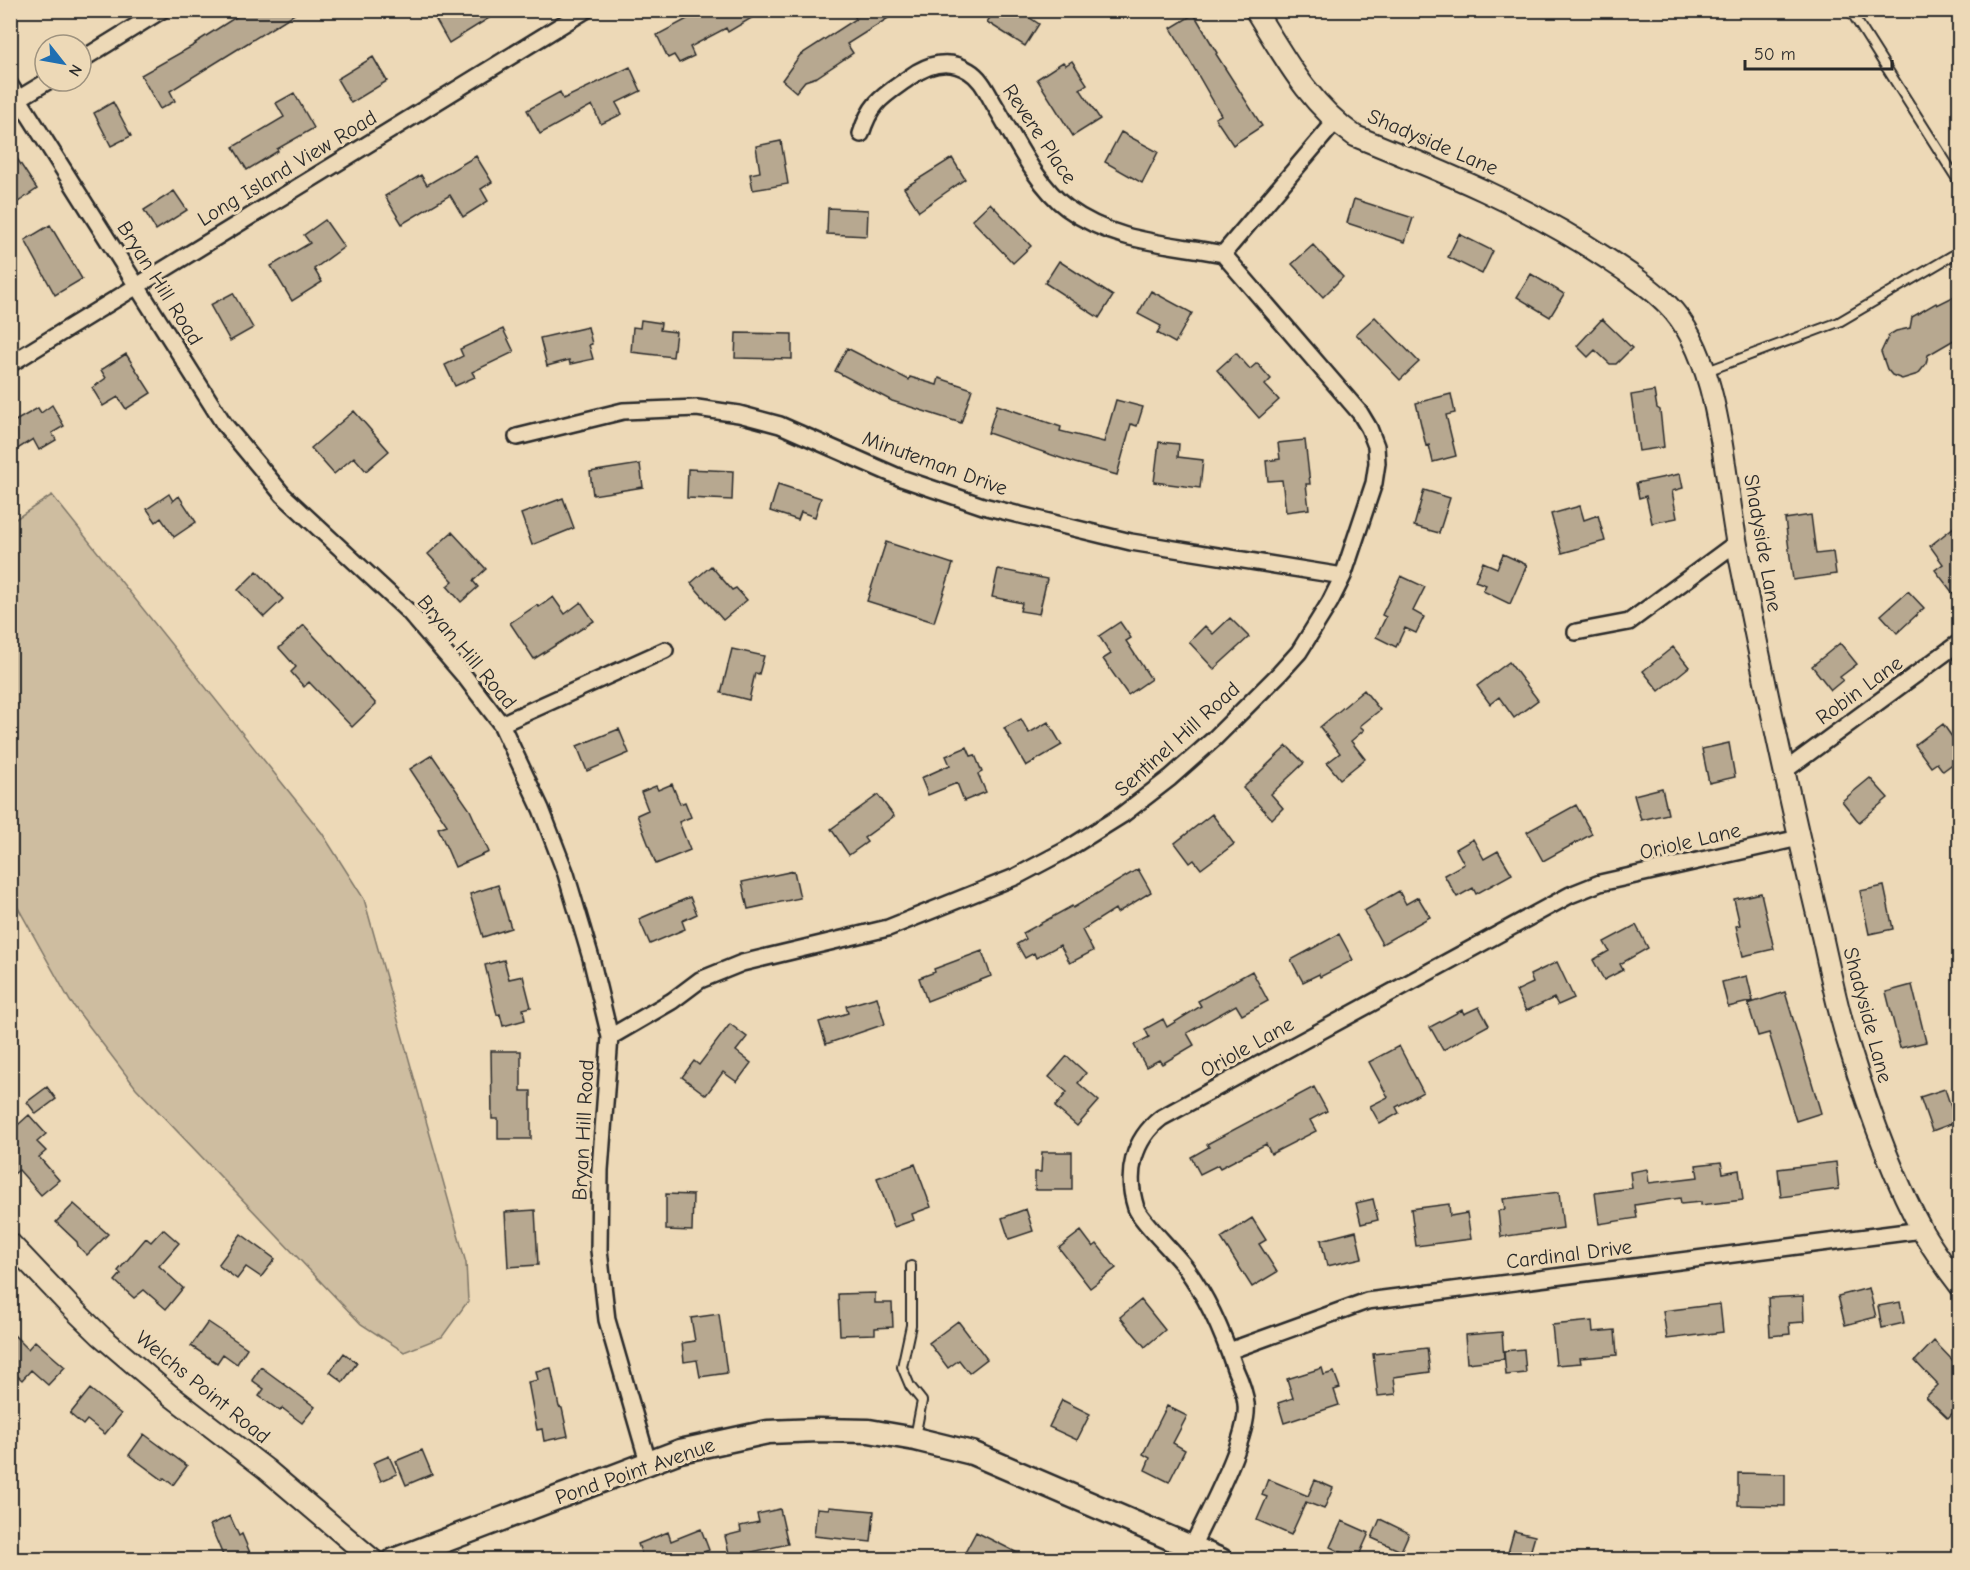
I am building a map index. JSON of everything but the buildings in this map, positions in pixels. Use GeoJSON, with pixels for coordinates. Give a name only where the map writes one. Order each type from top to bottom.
{"type":"FeatureCollection","features":[{"type":"Feature","properties":{"kind":"main road","name":"Pond Point Avenue"},"geometry":{"type":"LineString","coordinates":[[394,1560],[680,1451],[768,1432],[818,1430],[869,1431],[972,1453],[1221,1560]]}},
{"type":"Feature","properties":{"kind":"street"},"geometry":{"type":"LineString","coordinates":[[93,53],[162,10]]}},
{"type":"Feature","properties":{"kind":"street","name":"Long Island View Road"},"geometry":{"type":"LineString","coordinates":[[10,364],[586,10]]}},
{"type":"Feature","properties":{"kind":"street","name":"Shadyside Lane"},"geometry":{"type":"LineString","coordinates":[[1256,10],[1315,102],[1335,122],[1355,136],[1504,199],[1549,223],[1611,261],[1669,306],[1694,340],[1707,371],[1736,543],[1783,772],[1848,1043],[1869,1108],[1893,1168],[1922,1230],[1959,1286]]}},
{"type":"Feature","properties":{"kind":"street","name":"Revere Place"},"geometry":{"type":"LineString","coordinates":[[861,134],[866,118],[877,100],[919,70],[946,63],[961,66],[979,80],[1048,190],[1074,213],[1104,230],[1126,237],[1224,254]]}},
{"type":"Feature","properties":{"kind":"street","name":"Bryan Hill Road"},"geometry":{"type":"LineString","coordinates":[[10,85],[15,101],[137,285],[224,424],[283,495],[410,613],[466,678],[501,724],[541,809],[566,874],[591,958],[610,1037],[600,1170],[599,1250],[606,1320],[648,1462]]}},
{"type":"Feature","properties":{"kind":"street"},"geometry":{"type":"LineString","coordinates":[[15,101],[33,90]]}},
{"type":"Feature","properties":{"kind":"street"},"geometry":{"type":"LineString","coordinates":[[1224,254],[1335,122]]}},
{"type":"Feature","properties":{"kind":"street","name":"Sentinel Hill Road"},"geometry":{"type":"LineString","coordinates":[[610,1037],[646,1017],[700,980],[721,970],[888,928],[1015,877],[1122,815],[1170,778],[1215,738],[1299,652],[1315,628],[1343,576],[1374,483],[1377,463],[1376,446],[1360,413],[1224,254]]}},
{"type":"Feature","properties":{"kind":"street","name":"Minuteman Drive"},"geometry":{"type":"LineString","coordinates":[[517,437],[623,411],[697,408],[739,414],[780,425],[902,478],[983,506],[1131,542],[1343,576]]}},
{"type":"Feature","properties":{"kind":"street"},"geometry":{"type":"LineString","coordinates":[[1576,632],[1629,622],[1736,543]]}},
{"type":"Feature","properties":{"kind":"street","name":"Robin Lane"},"geometry":{"type":"LineString","coordinates":[[1783,772],[1959,642]]}},
{"type":"Feature","properties":{"kind":"street"},"geometry":{"type":"LineString","coordinates":[[501,724],[665,650]]}},
{"type":"Feature","properties":{"kind":"street","name":"Oriole Lane"},"geometry":{"type":"LineString","coordinates":[[1192,1547],[1241,1438],[1245,1427],[1246,1404],[1244,1391],[1210,1307],[1185,1267],[1137,1210],[1131,1168],[1138,1144],[1153,1124],[1171,1112],[1570,895],[1600,884],[1799,838]]}},
{"type":"Feature","properties":{"kind":"street","name":"Cardinal Drive"},"geometry":{"type":"LineString","coordinates":[[1229,1351],[1366,1301],[1922,1230]]}},
{"type":"Feature","properties":{"kind":"street","name":"Welchs Point Road"},"geometry":{"type":"LineString","coordinates":[[10,1243],[101,1336],[170,1395],[266,1469],[374,1560]]}},
{"type":"Feature","properties":{"kind":"lane"},"geometry":{"type":"LineString","coordinates":[[1850,10],[1959,184]]}},
{"type":"Feature","properties":{"kind":"lane"},"geometry":{"type":"LineString","coordinates":[[1707,371],[1839,322],[1959,251]]}},
{"type":"Feature","properties":{"kind":"lane"},"geometry":{"type":"LineString","coordinates":[[911,1266],[911,1325],[902,1366],[910,1386],[922,1401],[915,1439]]}},
{"type":"Feature","properties":{"kind":"shaded area"},"geometry":{"type":"Polygon","coordinates":[[[52,495],[322,833],[364,899],[466,1263],[468,1301],[442,1337],[404,1352],[361,1324],[136,1088],[70,1001],[11,895],[11,522],[52,495]]]}}]}
